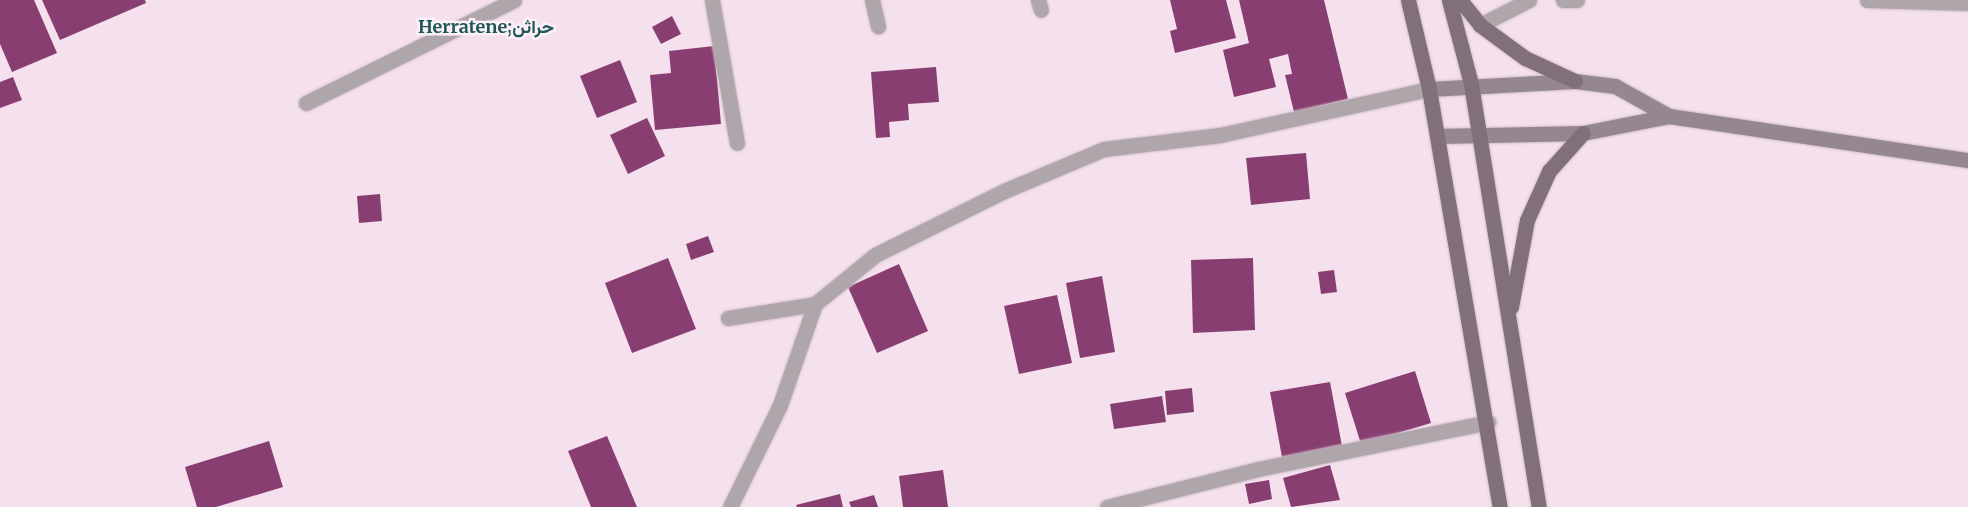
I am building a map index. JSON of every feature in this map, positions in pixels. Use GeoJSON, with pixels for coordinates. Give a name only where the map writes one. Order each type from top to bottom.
{"type":"FeatureCollection","features":[{"type":"Feature","properties":{"kind":"main road"},"geometry":{"type":"LineString","coordinates":[[1408,0],[1429,89],[1488,422],[1500,507]]}},
{"type":"Feature","properties":{"kind":"main road"},"geometry":{"type":"LineString","coordinates":[[1449,0],[1471,84],[1480,134],[1539,507]]}},
{"type":"Feature","properties":{"kind":"main road"},"geometry":{"type":"LineString","coordinates":[[1460,0],[1480,25],[1525,58],[1575,82]]}},
{"type":"Feature","properties":{"kind":"main road"},"geometry":{"type":"LineString","coordinates":[[1429,89],[1471,84],[1575,82],[1615,86],[1669,116]]}},
{"type":"Feature","properties":{"kind":"main road"},"geometry":{"type":"LineString","coordinates":[[1437,136],[1583,133],[1669,116],[1968,160]]}},
{"type":"Feature","properties":{"kind":"main road"},"geometry":{"type":"LineString","coordinates":[[1509,318],[1527,220],[1549,171],[1583,133]]}},
{"type":"Feature","properties":{"kind":"street"},"geometry":{"type":"LineString","coordinates":[[306,103],[514,0]]}},
{"type":"Feature","properties":{"kind":"street"},"geometry":{"type":"LineString","coordinates":[[712,0],[737,143]]}},
{"type":"Feature","properties":{"kind":"street"},"geometry":{"type":"LineString","coordinates":[[872,0],[878,26]]}},
{"type":"Feature","properties":{"kind":"street"},"geometry":{"type":"LineString","coordinates":[[1480,25],[1529,0]]}},
{"type":"Feature","properties":{"kind":"street"},"geometry":{"type":"LineString","coordinates":[[1563,0],[1577,0]]}},
{"type":"Feature","properties":{"kind":"street"},"geometry":{"type":"LineString","coordinates":[[1867,0],[1968,2]]}},
{"type":"Feature","properties":{"kind":"street"},"geometry":{"type":"LineString","coordinates":[[728,318],[816,304],[875,255],[1004,191],[1104,149],[1220,135],[1429,89]]}},
{"type":"Feature","properties":{"kind":"street"},"geometry":{"type":"LineString","coordinates":[[730,507],[780,405],[816,304]]}},
{"type":"Feature","properties":{"kind":"street"},"geometry":{"type":"LineString","coordinates":[[1107,507],[1258,469],[1488,422]]}},
{"type":"Feature","properties":{"kind":"building"},"geometry":{"type":"Polygon","coordinates":[[[0,0],[34,0],[57,53],[12,72],[0,44],[0,0]]]}},
{"type":"Feature","properties":{"kind":"building"},"geometry":{"type":"Polygon","coordinates":[[[42,0],[145,0],[146,3],[60,40],[42,0]]]}},
{"type":"Feature","properties":{"kind":"building"},"geometry":{"type":"Polygon","coordinates":[[[1170,0],[1226,0],[1236,38],[1175,53],[1170,31],[1177,29],[1170,0]]]}},
{"type":"Feature","properties":{"kind":"building"},"geometry":{"type":"Polygon","coordinates":[[[1239,0],[1324,0],[1348,99],[1294,112],[1285,75],[1292,74],[1288,54],[1269,59],[1276,87],[1234,97],[1223,50],[1249,43],[1239,0]]]}},
{"type":"Feature","properties":{"kind":"building"},"geometry":{"type":"Polygon","coordinates":[[[672,16],[681,34],[661,44],[652,27],[672,16]]]}},
{"type":"Feature","properties":{"kind":"building"},"geometry":{"type":"Polygon","coordinates":[[[714,46],[721,124],[655,130],[650,75],[671,73],[669,51],[714,46]]]}},
{"type":"Feature","properties":{"kind":"building"},"geometry":{"type":"Polygon","coordinates":[[[620,60],[637,102],[597,118],[580,76],[620,60]]]}},
{"type":"Feature","properties":{"kind":"building"},"geometry":{"type":"Polygon","coordinates":[[[936,67],[939,102],[908,104],[909,120],[889,122],[890,137],[876,138],[871,72],[936,67]]]}},
{"type":"Feature","properties":{"kind":"building"},"geometry":{"type":"Polygon","coordinates":[[[13,77],[22,100],[0,108],[0,82],[13,77]]]}},
{"type":"Feature","properties":{"kind":"building"},"geometry":{"type":"Polygon","coordinates":[[[647,118],[665,156],[628,174],[610,135],[647,118]]]}},
{"type":"Feature","properties":{"kind":"building"},"geometry":{"type":"Polygon","coordinates":[[[1306,153],[1310,199],[1251,205],[1246,158],[1306,153]]]}},
{"type":"Feature","properties":{"kind":"building"},"geometry":{"type":"Polygon","coordinates":[[[380,194],[382,221],[359,223],[357,196],[380,194]]]}},
{"type":"Feature","properties":{"kind":"building"},"geometry":{"type":"Polygon","coordinates":[[[708,236],[714,252],[691,260],[686,244],[708,236]]]}},
{"type":"Feature","properties":{"kind":"building"},"geometry":{"type":"Polygon","coordinates":[[[668,258],[696,329],[632,353],[605,283],[668,258]]]}},
{"type":"Feature","properties":{"kind":"building"},"geometry":{"type":"Polygon","coordinates":[[[1253,258],[1255,330],[1193,333],[1191,260],[1253,258]]]}},
{"type":"Feature","properties":{"kind":"building"},"geometry":{"type":"Polygon","coordinates":[[[899,264],[928,331],[877,353],[848,287],[899,264]]]}},
{"type":"Feature","properties":{"kind":"building"},"geometry":{"type":"Polygon","coordinates":[[[1334,270],[1337,292],[1321,294],[1318,272],[1334,270]]]}},
{"type":"Feature","properties":{"kind":"building"},"geometry":{"type":"Polygon","coordinates":[[[1102,276],[1115,352],[1080,358],[1066,283],[1102,276]]]}},
{"type":"Feature","properties":{"kind":"building"},"geometry":{"type":"Polygon","coordinates":[[[1057,295],[1072,363],[1019,374],[1004,306],[1057,295]]]}},
{"type":"Feature","properties":{"kind":"building"},"geometry":{"type":"Polygon","coordinates":[[[1415,371],[1431,423],[1361,444],[1345,393],[1415,371]]]}},
{"type":"Feature","properties":{"kind":"building"},"geometry":{"type":"Polygon","coordinates":[[[1330,382],[1342,446],[1282,457],[1270,392],[1330,382]]]}},
{"type":"Feature","properties":{"kind":"building"},"geometry":{"type":"Polygon","coordinates":[[[1192,388],[1194,412],[1167,415],[1165,391],[1192,388]]]}},
{"type":"Feature","properties":{"kind":"building"},"geometry":{"type":"Polygon","coordinates":[[[1162,396],[1166,422],[1114,429],[1110,404],[1162,396]]]}},
{"type":"Feature","properties":{"kind":"building"},"geometry":{"type":"Polygon","coordinates":[[[607,436],[637,507],[591,507],[568,451],[607,436]]]}},
{"type":"Feature","properties":{"kind":"building"},"geometry":{"type":"Polygon","coordinates":[[[269,441],[283,487],[216,507],[197,507],[185,467],[269,441]]]}},
{"type":"Feature","properties":{"kind":"building"},"geometry":{"type":"Polygon","coordinates":[[[1330,465],[1340,500],[1291,507],[1283,478],[1330,465]]]}},
{"type":"Feature","properties":{"kind":"building"},"geometry":{"type":"Polygon","coordinates":[[[943,470],[948,507],[903,507],[899,476],[943,470]]]}},
{"type":"Feature","properties":{"kind":"building"},"geometry":{"type":"Polygon","coordinates":[[[1269,480],[1272,499],[1249,504],[1245,484],[1269,480]]]}},
{"type":"Feature","properties":{"kind":"building"},"geometry":{"type":"Polygon","coordinates":[[[840,494],[843,507],[797,507],[796,505],[840,494]]]}},
{"type":"Feature","properties":{"kind":"building"},"geometry":{"type":"Polygon","coordinates":[[[874,495],[878,507],[851,507],[849,502],[874,495]]]}},
{"type":"Feature","properties":{"kind":"district","name":"Herratene;حراثن"},"geometry":{"type":"Point","coordinates":[486,27]}}]}
